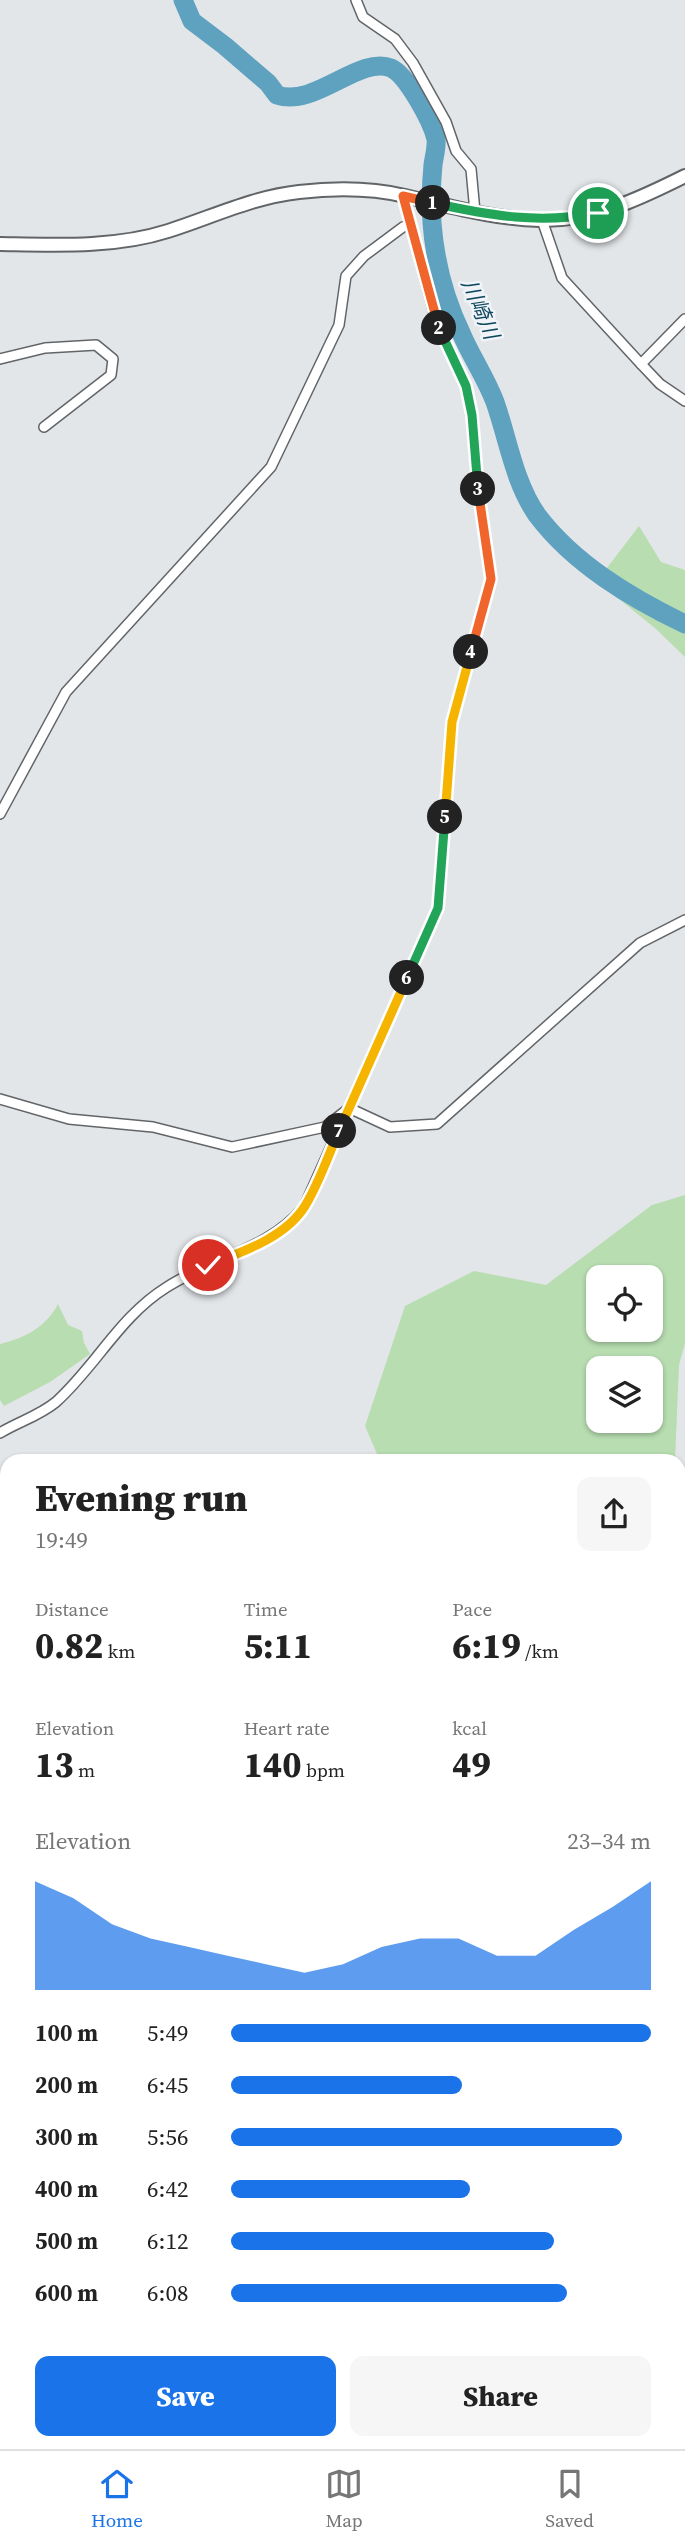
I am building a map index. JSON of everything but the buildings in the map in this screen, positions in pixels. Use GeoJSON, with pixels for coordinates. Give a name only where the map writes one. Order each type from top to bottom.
{"type":"FeatureCollection","features":[{"type":"Feature","properties":{"kind":"main road"},"geometry":{"type":"LineString","coordinates":[[0,244],[84,244],[148,236],[252,201],[298,192],[370,191],[472,211],[542,220],[598,213],[630,203],[685,176]]}},
{"type":"Feature","properties":{"kind":"street"},"geometry":{"type":"LineString","coordinates":[[356,0],[363,17],[395,39],[413,63],[433,98],[446,122],[456,151],[471,169],[472,211]]}},
{"type":"Feature","properties":{"kind":"street"},"geometry":{"type":"LineString","coordinates":[[0,1433],[55,1402],[135,1311],[153,1296],[181,1279],[246,1250],[292,1222],[304,1207],[438,908],[452,722],[491,579],[477,484],[472,415],[466,386],[436,321],[403,196]]}},
{"type":"Feature","properties":{"kind":"street"},"geometry":{"type":"LineString","coordinates":[[542,220],[562,278],[641,365],[660,384],[685,401]]}},
{"type":"Feature","properties":{"kind":"street"},"geometry":{"type":"LineString","coordinates":[[0,814],[66,692],[271,467],[339,325],[346,276],[363,256],[402,227],[411,224]]}},
{"type":"Feature","properties":{"kind":"street"},"geometry":{"type":"LineString","coordinates":[[641,365],[685,319]]}},
{"type":"Feature","properties":{"kind":"street"},"geometry":{"type":"LineString","coordinates":[[0,359],[45,348],[96,345],[113,359],[111,375],[44,427]]}},
{"type":"Feature","properties":{"kind":"street"},"geometry":{"type":"LineString","coordinates":[[349,1108],[390,1127],[438,1124],[640,943],[685,920]]}},
{"type":"Feature","properties":{"kind":"street"},"geometry":{"type":"LineString","coordinates":[[0,1100],[69,1119],[153,1127],[232,1147],[325,1127],[349,1108]]}},
{"type":"Feature","properties":{"kind":"green space"},"geometry":{"type":"Polygon","coordinates":[[[639,526],[661,562],[685,570],[685,657],[656,629],[597,581],[639,526]]]}},
{"type":"Feature","properties":{"kind":"green space"},"geometry":{"type":"Polygon","coordinates":[[[685,1195],[685,1343],[679,1365],[675,1454],[377,1454],[365,1426],[405,1306],[474,1271],[546,1285],[652,1205],[685,1195]]]}},
{"type":"Feature","properties":{"kind":"green space"},"geometry":{"type":"Polygon","coordinates":[[[58,1304],[68,1325],[82,1331],[90,1354],[50,1382],[4,1406],[0,1400],[0,1344],[34,1330],[58,1304]]]}},
{"type":"Feature","properties":{"kind":"waterway","name":"川崎川"},"geometry":{"type":"LineString","coordinates":[[183,0],[192,21],[268,83],[277,95],[291,97],[306,94],[351,74],[378,66],[391,68],[404,80],[424,111],[436,139],[432,223],[438,266],[446,294],[456,322],[495,402],[517,475],[529,502],[552,533],[586,564],[624,591],[685,624]]}},
{"type":"Feature","properties":{"kind":"route"},"geometry":{"type":"LineString","coordinates":[[208,1265],[274,1235],[292,1222],[304,1207],[438,908],[452,722],[491,579],[491,562],[477,484],[476,448],[466,386],[436,321],[403,196],[499,217],[542,220],[598,213]]}}]}
